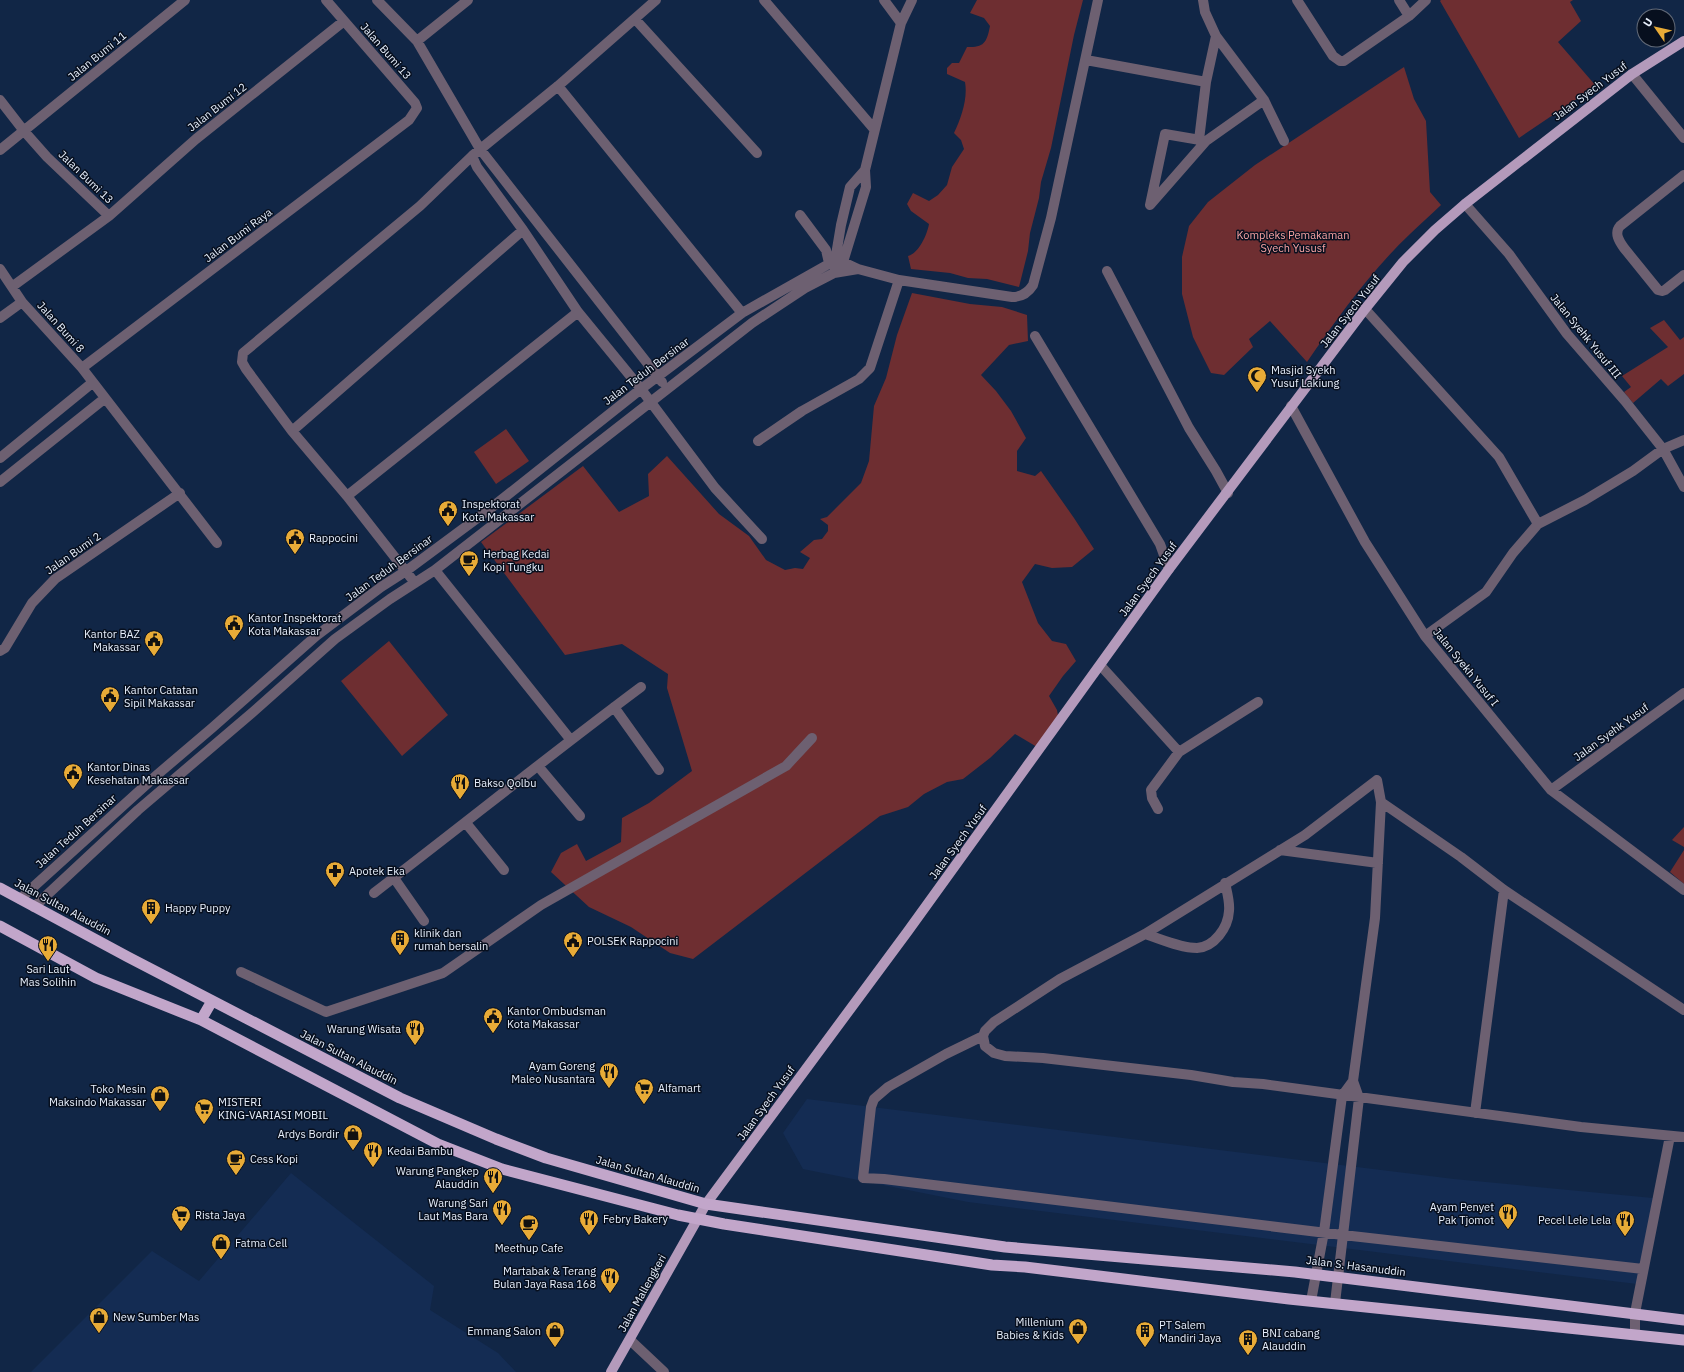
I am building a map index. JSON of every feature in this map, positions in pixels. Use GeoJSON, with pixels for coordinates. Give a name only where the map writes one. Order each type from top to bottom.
{"type":"FeatureCollection","features":[{"type":"Feature","properties":{"kind":"highway","name":"Jalan Sultan Alauddin"},"geometry":{"type":"LineString","coordinates":[[0,888],[212,1001],[400,1098],[496,1139],[546,1158],[706,1204],[1023,1249]]}},
{"type":"Feature","properties":{"kind":"highway"},"geometry":{"type":"LineString","coordinates":[[0,926],[96,978],[201,1020],[438,1144],[502,1169],[695,1222],[724,1224],[992,1265],[1025,1267],[1311,1301],[1684,1340]]}},
{"type":"Feature","properties":{"kind":"highway"},"geometry":{"type":"LineString","coordinates":[[201,1020],[212,1001]]}},
{"type":"Feature","properties":{"kind":"highway","name":"Jalan S. Hasanuddin"},"geometry":{"type":"LineString","coordinates":[[1023,1249],[1317,1274],[1684,1320]]}},
{"type":"Feature","properties":{"kind":"main road","name":"Jalan Syech Yusuf"},"geometry":{"type":"LineString","coordinates":[[706,1204],[913,924],[1101,666],[1169,569],[1228,493],[1291,406],[1403,262],[1435,230],[1465,204],[1632,74],[1684,41]]}},
{"type":"Feature","properties":{"kind":"main road","name":"Jalan Sultan Alauddin"},"geometry":{"type":"LineString","coordinates":[[695,1222],[706,1204]]}},
{"type":"Feature","properties":{"kind":"main road","name":"Jalan Mallengkeri"},"geometry":{"type":"LineString","coordinates":[[611,1372],[695,1222]]}},
{"type":"Feature","properties":{"kind":"street","name":"Jalan Bumi 11"},"geometry":{"type":"LineString","coordinates":[[0,150],[184,0]]}},
{"type":"Feature","properties":{"kind":"street","name":"Jalan Bumi 13"},"geometry":{"type":"LineString","coordinates":[[326,0],[414,103],[417,108],[409,120]]}},
{"type":"Feature","properties":{"kind":"street"},"geometry":{"type":"LineString","coordinates":[[377,0],[417,41],[476,152],[667,388]]}},
{"type":"Feature","properties":{"kind":"street"},"geometry":{"type":"LineString","coordinates":[[417,41],[468,0]]}},
{"type":"Feature","properties":{"kind":"street"},"geometry":{"type":"LineString","coordinates":[[415,583],[347,496],[292,431],[246,369],[242,362],[243,353],[420,206],[476,152],[558,86],[656,0]]}},
{"type":"Feature","properties":{"kind":"street"},"geometry":{"type":"LineString","coordinates":[[764,0],[874,129]]}},
{"type":"Feature","properties":{"kind":"street"},"geometry":{"type":"LineString","coordinates":[[884,0],[901,23]]}},
{"type":"Feature","properties":{"kind":"street"},"geometry":{"type":"LineString","coordinates":[[837,266],[866,187],[865,170],[874,129],[901,23],[912,0]]}},
{"type":"Feature","properties":{"kind":"street"},"geometry":{"type":"LineString","coordinates":[[1098,0],[1086,60],[1206,82]]}},
{"type":"Feature","properties":{"kind":"street"},"geometry":{"type":"LineString","coordinates":[[1202,0],[1205,12],[1216,36],[1264,100],[1284,141]]}},
{"type":"Feature","properties":{"kind":"street"},"geometry":{"type":"LineString","coordinates":[[1297,0],[1333,56],[1340,61],[1344,61],[1409,16],[1426,0]]}},
{"type":"Feature","properties":{"kind":"street"},"geometry":{"type":"LineString","coordinates":[[1399,0],[1409,16]]}},
{"type":"Feature","properties":{"kind":"street"},"geometry":{"type":"LineString","coordinates":[[635,19],[757,153]]}},
{"type":"Feature","properties":{"kind":"street","name":"Jalan Bumi 12"},"geometry":{"type":"LineString","coordinates":[[109,216],[196,140],[344,21]]}},
{"type":"Feature","properties":{"kind":"street"},"geometry":{"type":"LineString","coordinates":[[1202,140],[1206,82],[1216,36]]}},
{"type":"Feature","properties":{"kind":"street","name":"Jalan Teduh Bersinar"},"geometry":{"type":"LineString","coordinates":[[20,899],[129,799],[316,636],[381,586],[406,571],[491,508],[641,389],[742,313],[837,266],[858,269],[900,280],[1012,297],[1023,295],[1030,291],[1033,285],[1051,218],[1086,60]]}},
{"type":"Feature","properties":{"kind":"street"},"geometry":{"type":"LineString","coordinates":[[1632,74],[1684,138]]}},
{"type":"Feature","properties":{"kind":"street"},"geometry":{"type":"LineString","coordinates":[[558,86],[742,313]]}},
{"type":"Feature","properties":{"kind":"street","name":"Jalan Bumi 13"},"geometry":{"type":"LineString","coordinates":[[0,100],[24,131],[47,157],[109,216],[13,286]]}},
{"type":"Feature","properties":{"kind":"street"},"geometry":{"type":"LineString","coordinates":[[1202,140],[1165,134],[1150,205],[1202,140],[1264,100]]}},
{"type":"Feature","properties":{"kind":"street","name":"Jalan Bumi Raya"},"geometry":{"type":"LineString","coordinates":[[82,368],[409,120]]}},
{"type":"Feature","properties":{"kind":"street"},"geometry":{"type":"LineString","coordinates":[[476,152],[477,167],[523,230],[578,312],[641,389],[715,488],[762,539]]}},
{"type":"Feature","properties":{"kind":"street"},"geometry":{"type":"LineString","coordinates":[[837,266],[850,187],[865,170]]}},
{"type":"Feature","properties":{"kind":"street"},"geometry":{"type":"LineString","coordinates":[[1684,175],[1617,230],[1619,242],[1658,290],[1666,290],[1684,275]]}},
{"type":"Feature","properties":{"kind":"street","name":"Jalan Syehk Yusuf III"},"geometry":{"type":"LineString","coordinates":[[1465,204],[1509,254],[1567,334],[1625,401],[1663,449],[1684,487]]}},
{"type":"Feature","properties":{"kind":"street"},"geometry":{"type":"LineString","coordinates":[[800,215],[837,266]]}},
{"type":"Feature","properties":{"kind":"street"},"geometry":{"type":"LineString","coordinates":[[292,431],[523,230]]}},
{"type":"Feature","properties":{"kind":"street","name":"Jalan Teduh Bersinar"},"geometry":{"type":"LineString","coordinates":[[34,907],[138,810],[253,712],[335,639],[383,604],[435,570],[752,323],[837,266]]}},
{"type":"Feature","properties":{"kind":"street","name":"Jalan Bumi 8"},"geometry":{"type":"LineString","coordinates":[[0,269],[13,286],[22,302],[82,368],[104,399]]}},
{"type":"Feature","properties":{"kind":"street"},"geometry":{"type":"LineString","coordinates":[[1107,271],[1190,428],[1228,493]]}},
{"type":"Feature","properties":{"kind":"street"},"geometry":{"type":"LineString","coordinates":[[758,441],[802,411],[859,379],[870,368],[900,280]]}},
{"type":"Feature","properties":{"kind":"street"},"geometry":{"type":"LineString","coordinates":[[0,318],[22,302]]}},
{"type":"Feature","properties":{"kind":"street"},"geometry":{"type":"LineString","coordinates":[[1365,309],[1499,457],[1538,524]]}},
{"type":"Feature","properties":{"kind":"street"},"geometry":{"type":"LineString","coordinates":[[347,496],[578,312]]}},
{"type":"Feature","properties":{"kind":"street"},"geometry":{"type":"LineString","coordinates":[[1035,336],[1160,544],[1169,569]]}},
{"type":"Feature","properties":{"kind":"street"},"geometry":{"type":"LineString","coordinates":[[0,458],[92,383]]}},
{"type":"Feature","properties":{"kind":"street"},"geometry":{"type":"LineString","coordinates":[[0,482],[104,399],[217,543]]}},
{"type":"Feature","properties":{"kind":"street","name":"Jalan Syekh Yusuf I"},"geometry":{"type":"LineString","coordinates":[[1291,406],[1365,542],[1425,636],[1551,790],[1684,890]]}},
{"type":"Feature","properties":{"kind":"street"},"geometry":{"type":"LineString","coordinates":[[1425,636],[1486,592],[1513,553],[1538,524],[1585,500],[1633,471],[1663,449],[1684,440]]}},
{"type":"Feature","properties":{"kind":"street","name":"Jalan Bumi 2"},"geometry":{"type":"LineString","coordinates":[[0,651],[4,648],[32,603],[55,579],[180,494]]}},
{"type":"Feature","properties":{"kind":"street"},"geometry":{"type":"LineString","coordinates":[[435,570],[570,739]]}},
{"type":"Feature","properties":{"kind":"street"},"geometry":{"type":"LineString","coordinates":[[1101,666],[1179,752]]}},
{"type":"Feature","properties":{"kind":"street"},"geometry":{"type":"LineString","coordinates":[[374,893],[538,766],[570,739],[641,687]]}},
{"type":"Feature","properties":{"kind":"street","name":"Jalan Syehk Yusuf"},"geometry":{"type":"LineString","coordinates":[[1551,790],[1684,693]]}},
{"type":"Feature","properties":{"kind":"street"},"geometry":{"type":"LineString","coordinates":[[1158,809],[1152,798],[1151,790],[1179,752],[1258,702]]}},
{"type":"Feature","properties":{"kind":"street"},"geometry":{"type":"LineString","coordinates":[[614,707],[659,770]]}},
{"type":"Feature","properties":{"kind":"street"},"geometry":{"type":"LineString","coordinates":[[241,972],[326,1012],[443,973],[541,905],[786,766],[812,738]]}},
{"type":"Feature","properties":{"kind":"street"},"geometry":{"type":"LineString","coordinates":[[538,766],[580,816]]}},
{"type":"Feature","properties":{"kind":"street"},"geometry":{"type":"LineString","coordinates":[[1311,1301],[1324,1232],[1342,1096],[1353,1081],[1375,918],[1381,802],[1377,780],[1305,835],[1225,883],[1145,934],[1060,979],[994,1022],[985,1031],[983,1036],[985,1046],[997,1055],[1043,1058],[1191,1075],[1342,1096],[1581,1127],[1684,1137]]}},
{"type":"Feature","properties":{"kind":"street"},"geometry":{"type":"LineString","coordinates":[[129,799],[138,810]]}},
{"type":"Feature","properties":{"kind":"street"},"geometry":{"type":"LineString","coordinates":[[1381,802],[1461,857],[1504,890],[1684,1010]]}},
{"type":"Feature","properties":{"kind":"street"},"geometry":{"type":"LineString","coordinates":[[466,822],[504,870]]}},
{"type":"Feature","properties":{"kind":"street"},"geometry":{"type":"LineString","coordinates":[[1280,850],[1378,863]]}},
{"type":"Feature","properties":{"kind":"street"},"geometry":{"type":"LineString","coordinates":[[394,878],[424,921]]}},
{"type":"Feature","properties":{"kind":"street"},"geometry":{"type":"LineString","coordinates":[[1145,934],[1184,946],[1196,948],[1207,946],[1223,930],[1227,921],[1229,912],[1225,883]]}},
{"type":"Feature","properties":{"kind":"street"},"geometry":{"type":"LineString","coordinates":[[1475,1113],[1504,890]]}},
{"type":"Feature","properties":{"kind":"street"},"geometry":{"type":"LineString","coordinates":[[983,1036],[907,1075],[888,1087],[874,1099],[871,1107],[863,1178],[884,1178],[1343,1235],[1643,1269]]}},
{"type":"Feature","properties":{"kind":"street"},"geometry":{"type":"LineString","coordinates":[[1335,1303],[1360,1098],[1353,1081]]}},
{"type":"Feature","properties":{"kind":"street"},"geometry":{"type":"LineString","coordinates":[[1635,1336],[1635,1313],[1670,1136]]}},
{"type":"Feature","properties":{"kind":"street"},"geometry":{"type":"LineString","coordinates":[[630,1340],[664,1372]]}},
{"type":"Feature","properties":{"kind":"shaded area"},"geometry":{"type":"Polygon","coordinates":[[[807,1099],[1454,1179],[1653,1198],[1637,1284],[968,1202],[803,1169],[783,1133],[807,1099]]]}},
{"type":"Feature","properties":{"kind":"shaded area"},"geometry":{"type":"Polygon","coordinates":[[[291,1173],[434,1286],[430,1310],[498,1353],[516,1372],[31,1372],[152,1251],[199,1281],[291,1173]]]}},
{"type":"Feature","properties":{"kind":"green space"},"geometry":{"type":"Polygon","coordinates":[[[977,0],[1083,0],[1074,35],[1051,148],[1041,182],[1039,198],[1030,233],[1028,251],[1019,287],[987,279],[968,278],[950,273],[911,269],[908,256],[919,247],[929,224],[911,211],[907,204],[913,193],[929,201],[938,195],[947,185],[952,167],[964,149],[961,140],[954,133],[965,102],[965,82],[947,74],[947,68],[952,63],[959,63],[967,47],[981,45],[988,36],[990,26],[984,18],[970,13],[977,0]]]}},
{"type":"Feature","properties":{"kind":"green space"},"geometry":{"type":"Polygon","coordinates":[[[1573,0],[1570,2],[1581,21],[1558,42],[1596,86],[1519,138],[1440,1],[1573,0]]]}},
{"type":"Feature","properties":{"kind":"green space","name":"Kompleks Pemakaman Syech Yususf"},"geometry":{"type":"Polygon","coordinates":[[[1404,67],[1414,99],[1426,121],[1430,192],[1441,205],[1395,249],[1368,279],[1307,362],[1270,321],[1249,339],[1253,347],[1224,375],[1211,373],[1193,337],[1182,294],[1182,257],[1189,226],[1208,202],[1255,165],[1404,67]]]}},
{"type":"Feature","properties":{"kind":"green space"},"geometry":{"type":"Polygon","coordinates":[[[912,293],[970,304],[1002,307],[1027,315],[1028,341],[1009,345],[981,375],[996,391],[1011,411],[1026,438],[1017,451],[1017,471],[1035,476],[1041,471],[1094,549],[1072,567],[1052,568],[1035,564],[1022,582],[1038,623],[1052,641],[1066,644],[1076,661],[1049,696],[1057,710],[1060,727],[1037,747],[1015,734],[990,758],[963,779],[947,782],[924,794],[908,807],[880,816],[693,959],[670,953],[631,927],[589,907],[551,872],[561,853],[577,844],[586,861],[621,842],[622,818],[649,803],[692,771],[667,688],[668,674],[622,644],[565,655],[481,542],[583,466],[619,512],[649,496],[648,474],[667,456],[719,514],[749,536],[766,560],[785,570],[795,568],[803,569],[810,558],[800,552],[814,540],[822,539],[828,531],[828,525],[820,519],[827,517],[861,483],[869,461],[874,406],[886,378],[897,335],[912,293]]]}},
{"type":"Feature","properties":{"kind":"green space"},"geometry":{"type":"Polygon","coordinates":[[[1664,320],[1680,340],[1684,337],[1684,374],[1668,386],[1661,379],[1633,403],[1624,392],[1631,387],[1622,376],[1668,347],[1650,328],[1664,320]]]}},
{"type":"Feature","properties":{"kind":"green space"},"geometry":{"type":"Polygon","coordinates":[[[506,429],[529,461],[496,484],[474,452],[506,429]]]}},
{"type":"Feature","properties":{"kind":"green space"},"geometry":{"type":"Polygon","coordinates":[[[389,641],[448,715],[402,756],[341,681],[389,641]]]}},
{"type":"Feature","properties":{"kind":"green space"},"geometry":{"type":"Polygon","coordinates":[[[1684,827],[1684,847],[1672,840],[1684,827]]]}},
{"type":"Feature","properties":{"kind":"green space"},"geometry":{"type":"Polygon","coordinates":[[[1684,850],[1684,884],[1670,872],[1684,850]]]}},
{"type":"Feature","properties":{"kind":"place","name":"Masjid Syekh Yusuf Lakiung"},"geometry":{"type":"Point","coordinates":[1257,393]}},
{"type":"Feature","properties":{"kind":"place","name":"Inspektorat Kota Makassar"},"geometry":{"type":"Point","coordinates":[448,527]}},
{"type":"Feature","properties":{"kind":"place","name":"Rappocini"},"geometry":{"type":"Point","coordinates":[295,555]}},
{"type":"Feature","properties":{"kind":"place","name":"Herbag Kedai Kopi Tungku"},"geometry":{"type":"Point","coordinates":[469,577]}},
{"type":"Feature","properties":{"kind":"place","name":"Kantor Inspektorat Kota Makassar"},"geometry":{"type":"Point","coordinates":[234,641]}},
{"type":"Feature","properties":{"kind":"place","name":"Kantor BAZ Makassar"},"geometry":{"type":"Point","coordinates":[154,657]}},
{"type":"Feature","properties":{"kind":"place","name":"Kantor Catatan Sipil Makassar"},"geometry":{"type":"Point","coordinates":[110,713]}},
{"type":"Feature","properties":{"kind":"place","name":"Kantor Dinas Kesehatan Makassar"},"geometry":{"type":"Point","coordinates":[73,790]}},
{"type":"Feature","properties":{"kind":"place","name":"Bakso Qolbu"},"geometry":{"type":"Point","coordinates":[460,800]}},
{"type":"Feature","properties":{"kind":"place","name":"Apotek Eka"},"geometry":{"type":"Point","coordinates":[335,888]}},
{"type":"Feature","properties":{"kind":"place","name":"Happy Puppy"},"geometry":{"type":"Point","coordinates":[151,925]}},
{"type":"Feature","properties":{"kind":"place","name":"klinik dan rumah bersalin"},"geometry":{"type":"Point","coordinates":[400,956]}},
{"type":"Feature","properties":{"kind":"place","name":"POLSEK Rappocini"},"geometry":{"type":"Point","coordinates":[573,958]}},
{"type":"Feature","properties":{"kind":"place","name":"Sari Laut Mas Solihin"},"geometry":{"type":"Point","coordinates":[48,962]}},
{"type":"Feature","properties":{"kind":"place","name":"Kantor Ombudsman Kota Makassar"},"geometry":{"type":"Point","coordinates":[493,1034]}},
{"type":"Feature","properties":{"kind":"place","name":"Warung Wisata"},"geometry":{"type":"Point","coordinates":[415,1046]}},
{"type":"Feature","properties":{"kind":"place","name":"Ayam Goreng Maleo Nusantara"},"geometry":{"type":"Point","coordinates":[609,1089]}},
{"type":"Feature","properties":{"kind":"place","name":"Alfamart"},"geometry":{"type":"Point","coordinates":[644,1105]}},
{"type":"Feature","properties":{"kind":"place","name":"Toko Mesin Maksindo Makassar"},"geometry":{"type":"Point","coordinates":[160,1112]}},
{"type":"Feature","properties":{"kind":"place","name":"MISTERI KING-VARIASI MOBIL"},"geometry":{"type":"Point","coordinates":[204,1125]}},
{"type":"Feature","properties":{"kind":"place","name":"Ardys Bordir"},"geometry":{"type":"Point","coordinates":[353,1151]}},
{"type":"Feature","properties":{"kind":"place","name":"Kedai Bambu"},"geometry":{"type":"Point","coordinates":[373,1168]}},
{"type":"Feature","properties":{"kind":"place","name":"Cess Kopi"},"geometry":{"type":"Point","coordinates":[236,1176]}},
{"type":"Feature","properties":{"kind":"place","name":"Warung Pangkep Alauddin"},"geometry":{"type":"Point","coordinates":[493,1194]}},
{"type":"Feature","properties":{"kind":"place","name":"Warung Sari Laut Mas Bara"},"geometry":{"type":"Point","coordinates":[502,1226]}},
{"type":"Feature","properties":{"kind":"place","name":"Ayam Penyet Pak Tjomot"},"geometry":{"type":"Point","coordinates":[1508,1230]}},
{"type":"Feature","properties":{"kind":"place","name":"Rista Jaya"},"geometry":{"type":"Point","coordinates":[181,1232]}},
{"type":"Feature","properties":{"kind":"place","name":"Febry Bakery"},"geometry":{"type":"Point","coordinates":[589,1236]}},
{"type":"Feature","properties":{"kind":"place","name":"Pecel Lele Lela"},"geometry":{"type":"Point","coordinates":[1625,1237]}},
{"type":"Feature","properties":{"kind":"place","name":"Meethup Cafe"},"geometry":{"type":"Point","coordinates":[529,1241]}},
{"type":"Feature","properties":{"kind":"place","name":"Fatma Cell"},"geometry":{"type":"Point","coordinates":[221,1260]}},
{"type":"Feature","properties":{"kind":"place","name":"Martabak & Terang Bulan Jaya Rasa 168"},"geometry":{"type":"Point","coordinates":[610,1294]}},
{"type":"Feature","properties":{"kind":"place","name":"New Sumber Mas"},"geometry":{"type":"Point","coordinates":[99,1334]}},
{"type":"Feature","properties":{"kind":"place","name":"Millenium Babies & Kids"},"geometry":{"type":"Point","coordinates":[1078,1345]}},
{"type":"Feature","properties":{"kind":"place","name":"Emmang Salon"},"geometry":{"type":"Point","coordinates":[555,1348]}},
{"type":"Feature","properties":{"kind":"place","name":"PT Salem Mandiri Jaya"},"geometry":{"type":"Point","coordinates":[1145,1348]}},
{"type":"Feature","properties":{"kind":"place","name":"BNI cabang Alauddin"},"geometry":{"type":"Point","coordinates":[1248,1356]}}]}
